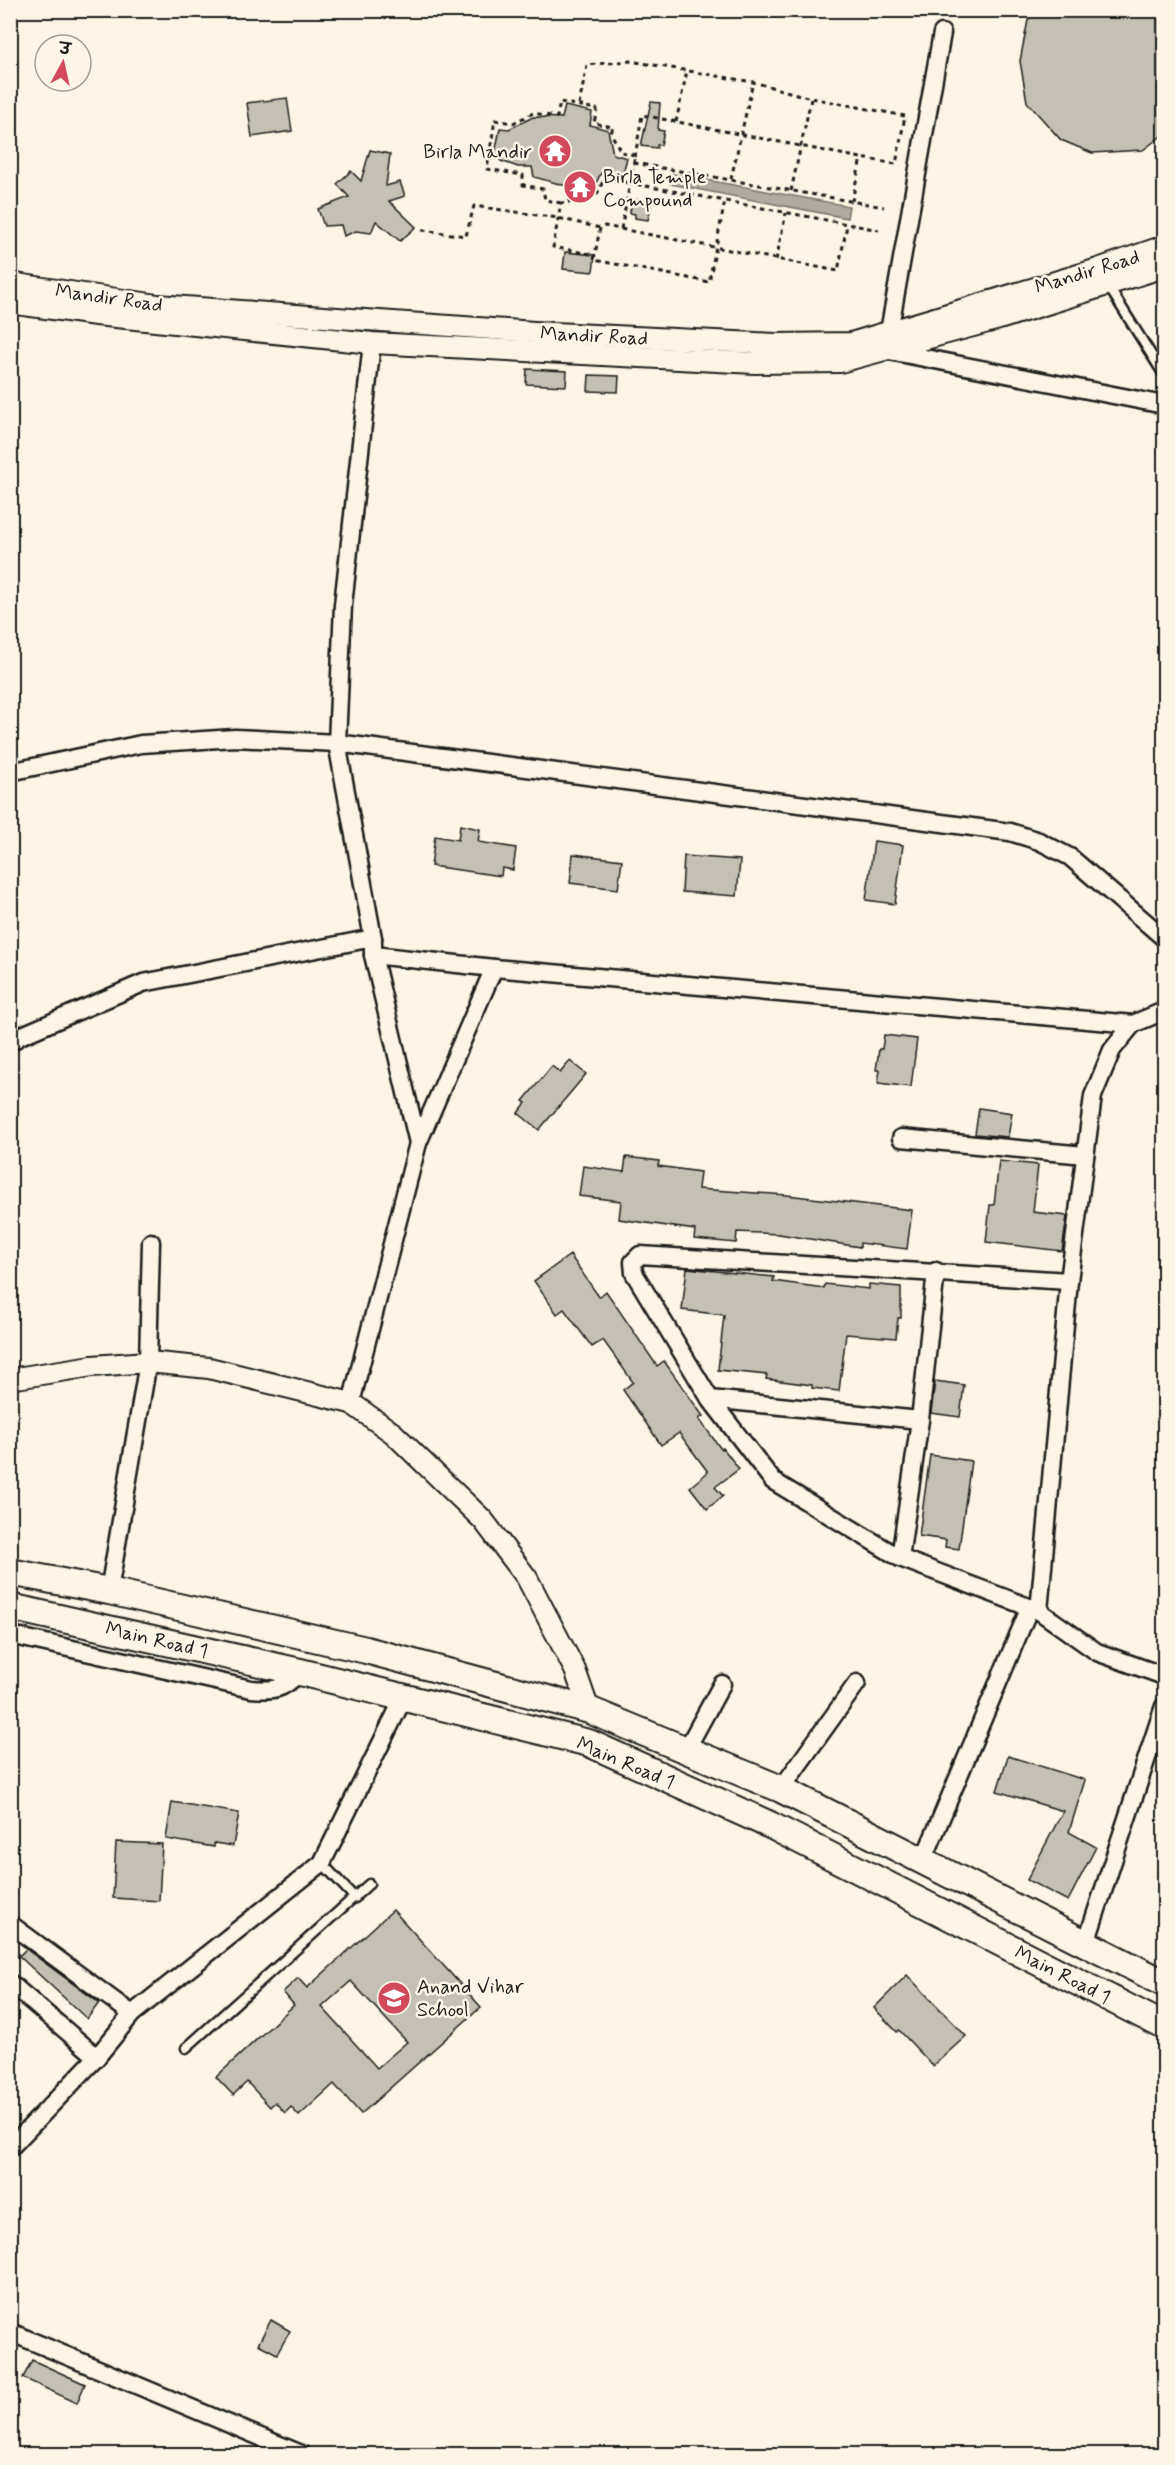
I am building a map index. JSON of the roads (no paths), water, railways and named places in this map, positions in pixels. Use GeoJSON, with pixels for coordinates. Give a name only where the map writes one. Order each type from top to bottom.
{"type":"FeatureCollection","features":[{"type":"Feature","properties":{"kind":"main road","name":"Main Road 1"},"geometry":{"type":"LineString","coordinates":[[10,1572],[109,1591],[366,1650],[589,1710],[781,1789],[1164,1983]]}},
{"type":"Feature","properties":{"kind":"main road","name":"Main Road 1"},"geometry":{"type":"LineString","coordinates":[[10,1607],[300,1672],[589,1743],[770,1825],[1164,2026]]}},
{"type":"Feature","properties":{"kind":"street"},"geometry":{"type":"LineString","coordinates":[[942,33],[887,341],[1164,405]]}},
{"type":"Feature","properties":{"kind":"street","name":"Mandir Road"},"geometry":{"type":"LineString","coordinates":[[1103,277],[1164,246]]}},
{"type":"Feature","properties":{"kind":"street","name":"Mandir Road"},"geometry":{"type":"LineString","coordinates":[[10,303],[96,315],[372,343],[755,363],[840,362],[887,341],[1103,277],[1164,267]]}},
{"type":"Feature","properties":{"kind":"street","name":"Mandir Road"},"geometry":{"type":"LineString","coordinates":[[10,284],[157,305],[522,332],[776,344],[887,341]]}},
{"type":"Feature","properties":{"kind":"street"},"geometry":{"type":"LineString","coordinates":[[372,343],[344,605],[337,743],[373,947],[418,1143]]}},
{"type":"Feature","properties":{"kind":"street"},"geometry":{"type":"LineString","coordinates":[[10,772],[141,744],[235,738],[337,743],[1010,832],[1039,841],[1070,857],[1164,938]]}},
{"type":"Feature","properties":{"kind":"street"},"geometry":{"type":"LineString","coordinates":[[10,1043],[20,1036],[142,983],[373,947],[494,968],[1133,1024],[1164,1011]]}},
{"type":"Feature","properties":{"kind":"street"},"geometry":{"type":"LineString","coordinates":[[351,1403],[418,1143],[494,968]]}},
{"type":"Feature","properties":{"kind":"street"},"geometry":{"type":"LineString","coordinates":[[923,1861],[1035,1609],[1069,1281],[1093,1096],[1112,1050],[1133,1024]]}},
{"type":"Feature","properties":{"kind":"street"},"geometry":{"type":"LineString","coordinates":[[901,1138],[1085,1155]]}},
{"type":"Feature","properties":{"kind":"street"},"geometry":{"type":"LineString","coordinates":[[109,1591],[148,1362],[151,1242]]}},
{"type":"Feature","properties":{"kind":"street"},"geometry":{"type":"LineString","coordinates":[[1069,1281],[936,1271],[640,1255],[633,1262],[634,1273],[710,1399],[773,1481],[900,1558],[1035,1609],[1097,1652],[1164,1676]]}},
{"type":"Feature","properties":{"kind":"street"},"geometry":{"type":"LineString","coordinates":[[900,1558],[920,1420],[936,1271]]}},
{"type":"Feature","properties":{"kind":"street"},"geometry":{"type":"LineString","coordinates":[[10,1379],[92,1366],[148,1362],[209,1368],[351,1403],[393,1433],[483,1520],[527,1578],[575,1670],[589,1710]]}},
{"type":"Feature","properties":{"kind":"street"},"geometry":{"type":"LineString","coordinates":[[710,1399],[920,1420]]}},
{"type":"Feature","properties":{"kind":"street"},"geometry":{"type":"LineString","coordinates":[[10,1635],[251,1689],[273,1691],[289,1683],[300,1672]]}},
{"type":"Feature","properties":{"kind":"street"},"geometry":{"type":"LineString","coordinates":[[781,1789],[857,1683]]}},
{"type":"Feature","properties":{"kind":"street"},"geometry":{"type":"LineString","coordinates":[[686,1750],[722,1684]]}},
{"type":"Feature","properties":{"kind":"street"},"geometry":{"type":"LineString","coordinates":[[10,2148],[97,2057],[132,2014],[322,1863],[404,1697]]}},
{"type":"Feature","properties":{"kind":"street"},"geometry":{"type":"LineString","coordinates":[[1086,1943],[1164,1706]]}},
{"type":"Feature","properties":{"kind":"street"},"geometry":{"type":"LineString","coordinates":[[10,1924],[132,2014]]}},
{"type":"Feature","properties":{"kind":"street"},"geometry":{"type":"LineString","coordinates":[[10,1983],[97,2057]]}},
{"type":"Feature","properties":{"kind":"street"},"geometry":{"type":"LineString","coordinates":[[10,2332],[301,2454]]}},
{"type":"Feature","properties":{"kind":"lane"},"geometry":{"type":"LineString","coordinates":[[1103,277],[1164,375]]}},
{"type":"Feature","properties":{"kind":"lane"},"geometry":{"type":"LineString","coordinates":[[322,1863],[355,1898]]}},
{"type":"Feature","properties":{"kind":"lane"},"geometry":{"type":"LineString","coordinates":[[186,2048],[369,1884]]}},
{"type":"Feature","properties":{"kind":"place","name":"Birla Mandir"},"geometry":{"type":"Point","coordinates":[555,151]}},
{"type":"Feature","properties":{"kind":"place","name":"Birla Temple Compound"},"geometry":{"type":"Point","coordinates":[580,187]}},
{"type":"Feature","properties":{"kind":"place","name":"Anand Vihar School"},"geometry":{"type":"Point","coordinates":[394,1998]}}]}
